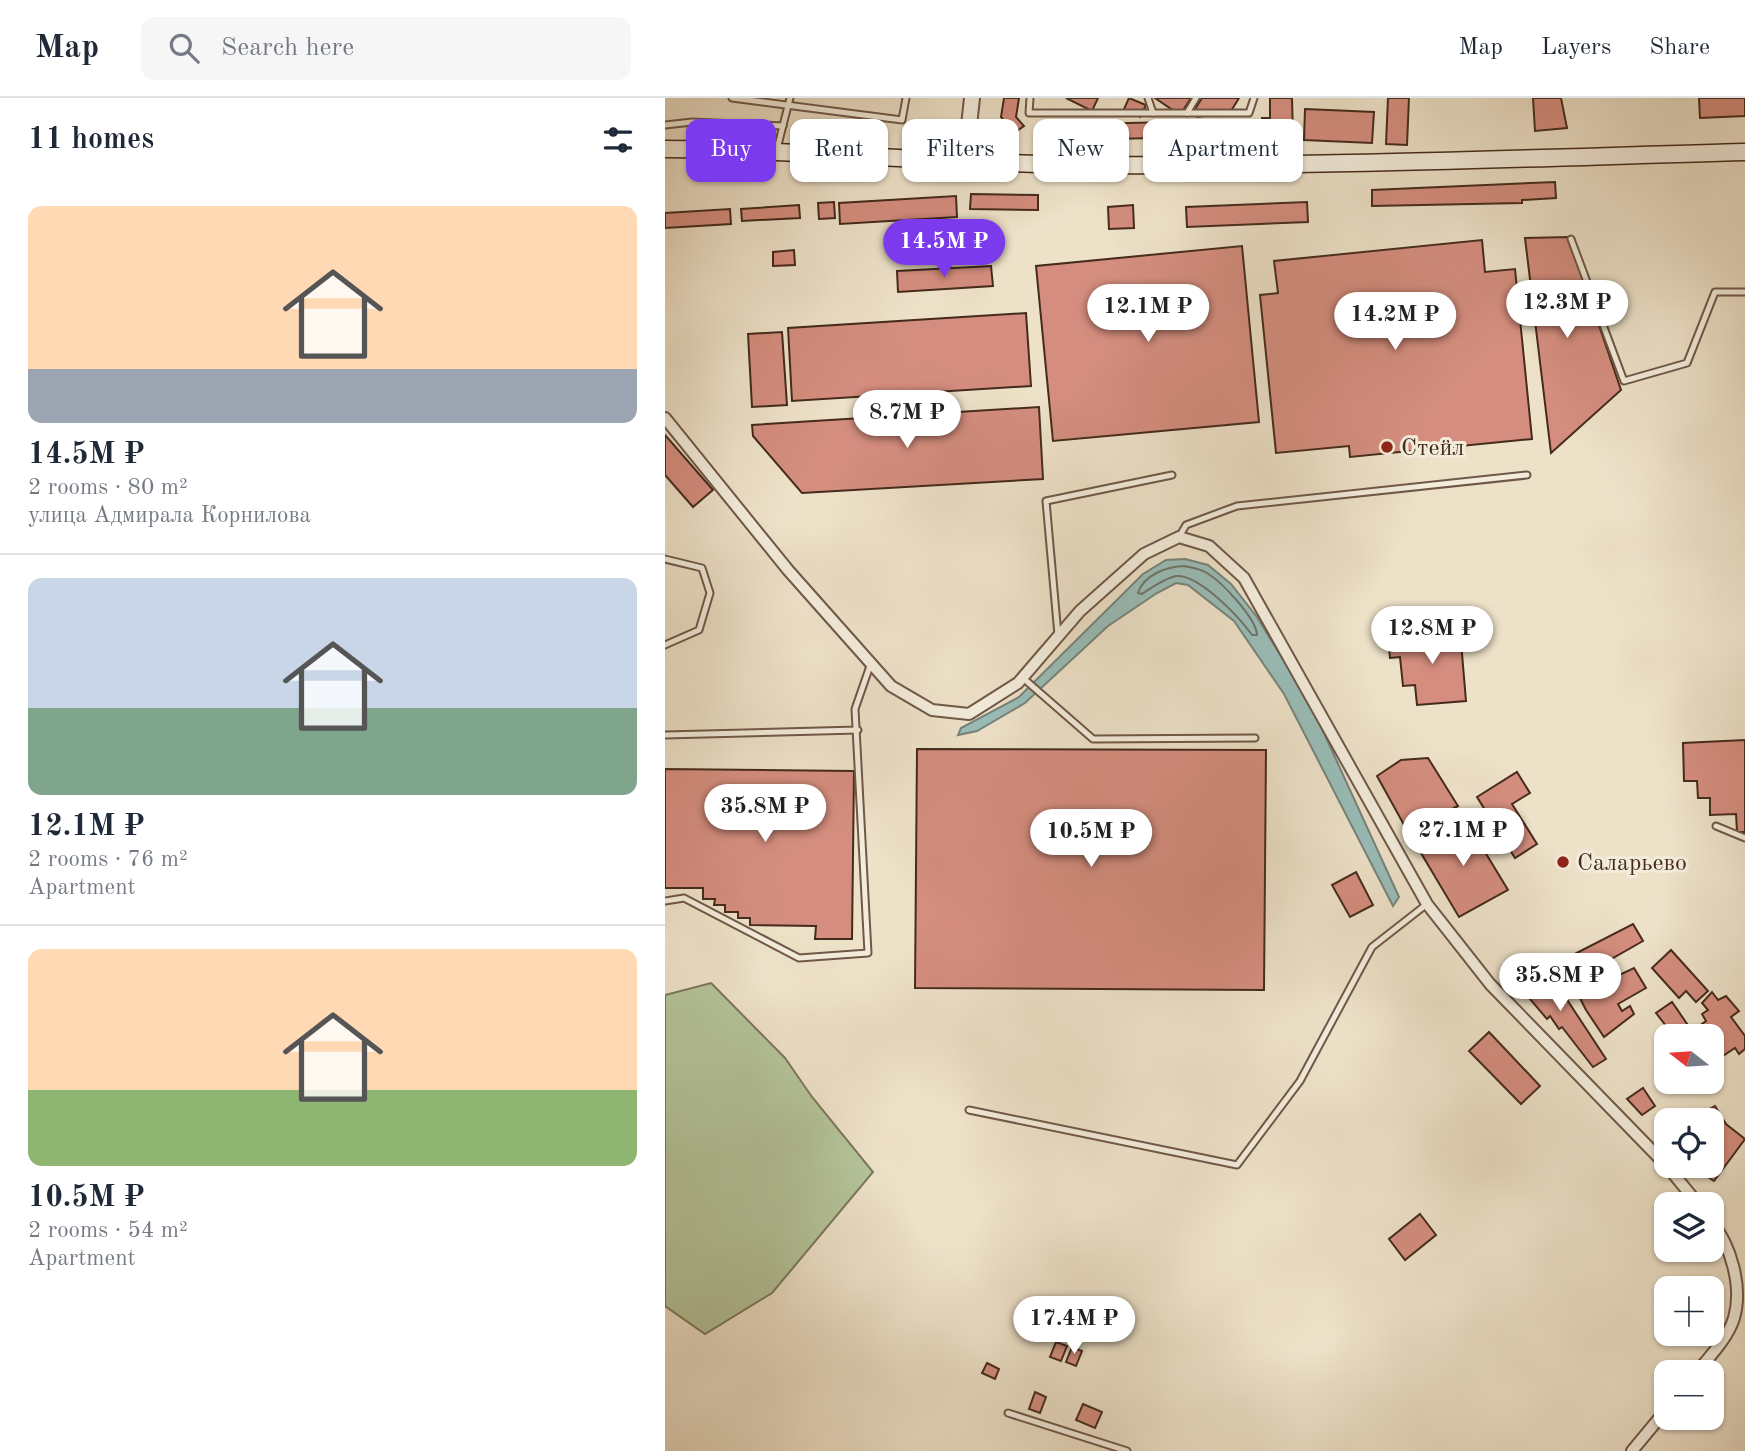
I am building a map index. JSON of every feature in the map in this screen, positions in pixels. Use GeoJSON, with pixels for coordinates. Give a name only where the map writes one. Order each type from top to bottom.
{"type":"FeatureCollection","features":[{"type":"Feature","properties":{"kind":"main road"},"geometry":{"type":"LineString","coordinates":[[665,149],[777,150],[902,158]]}},
{"type":"Feature","properties":{"kind":"main road"},"geometry":{"type":"LineString","coordinates":[[1019,163],[1095,165],[1745,152]]}},
{"type":"Feature","properties":{"kind":"street"},"geometry":{"type":"LineString","coordinates":[[970,119],[972,98]]}},
{"type":"Feature","properties":{"kind":"street"},"geometry":{"type":"LineString","coordinates":[[665,418],[788,570],[891,686],[932,710],[969,714],[1023,678],[1080,611],[1144,554],[1178,537],[1209,546],[1244,578],[1427,904],[1490,984],[1654,1153]]}},
{"type":"Feature","properties":{"kind":"street"},"geometry":{"type":"LineString","coordinates":[[1677,1178],[1688,1192]]}},
{"type":"Feature","properties":{"kind":"street"},"geometry":{"type":"LineString","coordinates":[[1707,1360],[1724,1338],[1734,1318],[1736,1280],[1724,1241]]}},
{"type":"Feature","properties":{"kind":"street"},"geometry":{"type":"LineString","coordinates":[[1632,1451],[1654,1424]]}},
{"type":"Feature","properties":{"kind":"lane"},"geometry":{"type":"LineString","coordinates":[[732,98],[789,101],[902,120],[906,98]]}},
{"type":"Feature","properties":{"kind":"lane"},"geometry":{"type":"LineString","coordinates":[[1030,98],[1029,113],[1249,113],[1254,98]]}},
{"type":"Feature","properties":{"kind":"lane"},"geometry":{"type":"LineString","coordinates":[[1148,98],[1153,113]]}},
{"type":"Feature","properties":{"kind":"lane"},"geometry":{"type":"LineString","coordinates":[[1187,113],[1196,98]]}},
{"type":"Feature","properties":{"kind":"lane"},"geometry":{"type":"LineString","coordinates":[[777,150],[789,101]]}},
{"type":"Feature","properties":{"kind":"lane"},"geometry":{"type":"LineString","coordinates":[[665,125],[692,122],[783,126]]}},
{"type":"Feature","properties":{"kind":"lane"},"geometry":{"type":"LineString","coordinates":[[1571,239],[1624,381],[1687,363],[1715,292],[1745,292]]}},
{"type":"Feature","properties":{"kind":"lane"},"geometry":{"type":"LineString","coordinates":[[1058,638],[1046,501],[1171,475]]}},
{"type":"Feature","properties":{"kind":"lane"},"geometry":{"type":"LineString","coordinates":[[1178,537],[1185,525],[1237,506],[1527,475]]}},
{"type":"Feature","properties":{"kind":"lane"},"geometry":{"type":"LineString","coordinates":[[665,559],[702,568],[710,593],[699,631],[665,645]]}},
{"type":"Feature","properties":{"kind":"lane"},"geometry":{"type":"LineString","coordinates":[[665,901],[684,898],[799,958],[868,953],[855,709],[871,663]]}},
{"type":"Feature","properties":{"kind":"lane"},"geometry":{"type":"LineString","coordinates":[[1023,678],[1093,739],[1255,738]]}},
{"type":"Feature","properties":{"kind":"lane"},"geometry":{"type":"LineString","coordinates":[[665,735],[858,730]]}},
{"type":"Feature","properties":{"kind":"lane"},"geometry":{"type":"LineString","coordinates":[[1716,826],[1745,838]]}},
{"type":"Feature","properties":{"kind":"lane"},"geometry":{"type":"LineString","coordinates":[[969,1110],[1237,1165],[1300,1081],[1372,947],[1427,904]]}},
{"type":"Feature","properties":{"kind":"lane"},"geometry":{"type":"LineString","coordinates":[[1736,1280],[1745,1299]]}},
{"type":"Feature","properties":{"kind":"lane"},"geometry":{"type":"LineString","coordinates":[[1008,1413],[1127,1451]]}},
{"type":"Feature","properties":{"kind":"green space"},"geometry":{"type":"Polygon","coordinates":[[[711,983],[785,1058],[812,1097],[873,1172],[772,1293],[705,1334],[665,1306],[665,995],[711,983]]]}},
{"type":"Feature","properties":{"kind":"water"},"geometry":{"type":"Polygon","coordinates":[[[1185,559],[1208,565],[1231,584],[1257,617],[1312,707],[1399,897],[1393,906],[1284,694],[1234,621],[1188,585],[1176,583],[1157,593],[1108,626],[1025,703],[977,731],[958,735],[961,728],[1019,697],[1143,574],[1166,560],[1185,559]]]}},
{"type":"Feature","properties":{"kind":"building"},"geometry":{"type":"Polygon","coordinates":[[[1004,98],[1019,98],[1018,119],[1001,117],[1004,98]]]}},
{"type":"Feature","properties":{"kind":"building"},"geometry":{"type":"Polygon","coordinates":[[[1066,98],[1098,98],[1092,111],[1066,98]]]}},
{"type":"Feature","properties":{"kind":"building"},"geometry":{"type":"Polygon","coordinates":[[[1129,98],[1146,105],[1140,117],[1124,109],[1129,98]]]}},
{"type":"Feature","properties":{"kind":"building"},"geometry":{"type":"Polygon","coordinates":[[[1155,98],[1191,98],[1180,115],[1155,98]]]}},
{"type":"Feature","properties":{"kind":"building"},"geometry":{"type":"Polygon","coordinates":[[[1202,98],[1239,98],[1231,111],[1198,117],[1192,114],[1202,98]]]}},
{"type":"Feature","properties":{"kind":"building"},"geometry":{"type":"Polygon","coordinates":[[[1270,98],[1292,98],[1293,119],[1262,119],[1270,118],[1270,98]]]}},
{"type":"Feature","properties":{"kind":"building"},"geometry":{"type":"Polygon","coordinates":[[[1388,98],[1409,98],[1407,145],[1386,144],[1388,98]]]}},
{"type":"Feature","properties":{"kind":"building"},"geometry":{"type":"Polygon","coordinates":[[[1533,98],[1561,98],[1567,128],[1535,131],[1533,98]]]}},
{"type":"Feature","properties":{"kind":"building"},"geometry":{"type":"Polygon","coordinates":[[[1699,98],[1745,98],[1745,116],[1700,118],[1699,98]]]}},
{"type":"Feature","properties":{"kind":"building"},"geometry":{"type":"Polygon","coordinates":[[[1305,109],[1374,112],[1372,143],[1304,140],[1305,109]]]}},
{"type":"Feature","properties":{"kind":"building"},"geometry":{"type":"Polygon","coordinates":[[[1129,123],[1143,123],[1143,138],[1129,139],[1129,123]]]}},
{"type":"Feature","properties":{"kind":"building"},"geometry":{"type":"Polygon","coordinates":[[[1555,182],[1556,198],[1522,200],[1522,203],[1372,206],[1372,190],[1555,182]]]}},
{"type":"Feature","properties":{"kind":"building"},"geometry":{"type":"Polygon","coordinates":[[[971,194],[1038,195],[1038,210],[970,209],[971,194]]]}},
{"type":"Feature","properties":{"kind":"building"},"geometry":{"type":"Polygon","coordinates":[[[956,196],[957,217],[840,224],[839,203],[956,196]]]}},
{"type":"Feature","properties":{"kind":"building"},"geometry":{"type":"Polygon","coordinates":[[[834,202],[835,218],[819,219],[818,203],[834,202]]]}},
{"type":"Feature","properties":{"kind":"building"},"geometry":{"type":"Polygon","coordinates":[[[1307,202],[1308,222],[1187,227],[1186,207],[1307,202]]]}},
{"type":"Feature","properties":{"kind":"building"},"geometry":{"type":"Polygon","coordinates":[[[799,205],[800,218],[742,221],[741,209],[799,205]]]}},
{"type":"Feature","properties":{"kind":"building"},"geometry":{"type":"Polygon","coordinates":[[[1133,205],[1134,228],[1109,229],[1108,207],[1133,205]]]}},
{"type":"Feature","properties":{"kind":"building"},"geometry":{"type":"Polygon","coordinates":[[[730,209],[731,224],[665,228],[665,213],[730,209]]]}},
{"type":"Feature","properties":{"kind":"building"},"geometry":{"type":"Polygon","coordinates":[[[1569,237],[1621,390],[1551,453],[1525,238],[1569,237]]]}},
{"type":"Feature","properties":{"kind":"building"},"geometry":{"type":"Polygon","coordinates":[[[1482,240],[1485,272],[1515,269],[1532,439],[1350,457],[1349,446],[1276,453],[1260,295],[1278,293],[1274,261],[1482,240]]]}},
{"type":"Feature","properties":{"kind":"building"},"geometry":{"type":"Polygon","coordinates":[[[1242,246],[1259,422],[1053,441],[1036,266],[1242,246]]]}},
{"type":"Feature","properties":{"kind":"building"},"geometry":{"type":"Polygon","coordinates":[[[794,250],[795,265],[773,266],[773,252],[794,250]]]}},
{"type":"Feature","properties":{"kind":"building"},"geometry":{"type":"Polygon","coordinates":[[[991,266],[993,286],[898,292],[897,271],[991,266]]]}},
{"type":"Feature","properties":{"kind":"building"},"geometry":{"type":"Polygon","coordinates":[[[1026,313],[1031,386],[792,401],[788,328],[1026,313]]]}},
{"type":"Feature","properties":{"kind":"building"},"geometry":{"type":"Polygon","coordinates":[[[782,332],[787,405],[752,407],[748,334],[782,332]]]}},
{"type":"Feature","properties":{"kind":"building"},"geometry":{"type":"Polygon","coordinates":[[[1039,407],[1043,479],[802,493],[753,436],[752,425],[1039,407]]]}},
{"type":"Feature","properties":{"kind":"building"},"geometry":{"type":"Polygon","coordinates":[[[665,435],[713,490],[693,507],[665,475],[665,435]]]}},
{"type":"Feature","properties":{"kind":"building"},"geometry":{"type":"Polygon","coordinates":[[[1460,630],[1466,701],[1417,705],[1415,685],[1403,686],[1400,657],[1390,658],[1388,637],[1460,630]]]}},
{"type":"Feature","properties":{"kind":"building"},"geometry":{"type":"Polygon","coordinates":[[[1745,740],[1745,832],[1737,832],[1736,814],[1710,815],[1710,798],[1698,798],[1697,781],[1684,781],[1683,743],[1745,740]]]}},
{"type":"Feature","properties":{"kind":"building"},"geometry":{"type":"Polygon","coordinates":[[[917,749],[1266,750],[1264,990],[915,988],[917,749]]]}},
{"type":"Feature","properties":{"kind":"building"},"geometry":{"type":"Polygon","coordinates":[[[1428,758],[1458,806],[1408,832],[1377,776],[1401,760],[1428,758]]]}},
{"type":"Feature","properties":{"kind":"building"},"geometry":{"type":"Polygon","coordinates":[[[665,769],[854,771],[852,939],[815,939],[816,926],[750,925],[750,918],[738,918],[738,912],[725,912],[725,905],[714,905],[715,899],[703,899],[703,888],[665,888],[665,769]]]}},
{"type":"Feature","properties":{"kind":"building"},"geometry":{"type":"Polygon","coordinates":[[[1517,772],[1530,793],[1512,804],[1537,844],[1515,858],[1477,797],[1517,772]]]}},
{"type":"Feature","properties":{"kind":"building"},"geometry":{"type":"Polygon","coordinates":[[[1465,819],[1508,890],[1459,917],[1418,848],[1465,819]]]}},
{"type":"Feature","properties":{"kind":"building"},"geometry":{"type":"Polygon","coordinates":[[[1356,872],[1373,905],[1350,917],[1332,885],[1356,872]]]}},
{"type":"Feature","properties":{"kind":"building"},"geometry":{"type":"Polygon","coordinates":[[[1633,924],[1643,941],[1587,973],[1594,987],[1634,968],[1646,988],[1618,1004],[1622,1011],[1630,1006],[1634,1014],[1604,1037],[1586,1010],[1561,961],[1633,924]]]}},
{"type":"Feature","properties":{"kind":"building"},"geometry":{"type":"Polygon","coordinates":[[[1671,950],[1708,991],[1696,1002],[1686,991],[1679,998],[1652,968],[1671,950]]]}},
{"type":"Feature","properties":{"kind":"building"},"geometry":{"type":"Polygon","coordinates":[[[1540,965],[1548,974],[1545,979],[1560,989],[1606,1059],[1593,1067],[1562,1027],[1559,1029],[1550,1016],[1547,1019],[1518,985],[1540,965]]]}},
{"type":"Feature","properties":{"kind":"building"},"geometry":{"type":"Polygon","coordinates":[[[1712,992],[1718,1000],[1726,996],[1739,1011],[1731,1017],[1745,1036],[1745,1049],[1739,1054],[1735,1048],[1724,1055],[1724,1024],[1702,1024],[1706,1021],[1702,1014],[1708,1010],[1702,1003],[1712,992]]]}},
{"type":"Feature","properties":{"kind":"building"},"geometry":{"type":"Polygon","coordinates":[[[1672,1002],[1687,1024],[1665,1024],[1656,1013],[1672,1002]]]}},
{"type":"Feature","properties":{"kind":"building"},"geometry":{"type":"Polygon","coordinates":[[[1489,1032],[1540,1086],[1521,1104],[1469,1051],[1489,1032]]]}},
{"type":"Feature","properties":{"kind":"building"},"geometry":{"type":"Polygon","coordinates":[[[1643,1088],[1655,1106],[1642,1115],[1627,1099],[1643,1088]]]}},
{"type":"Feature","properties":{"kind":"building"},"geometry":{"type":"Polygon","coordinates":[[[1724,1121],[1745,1139],[1724,1167],[1724,1121]]]}},
{"type":"Feature","properties":{"kind":"building"},"geometry":{"type":"Polygon","coordinates":[[[1420,1214],[1436,1235],[1405,1260],[1389,1239],[1420,1214]]]}},
{"type":"Feature","properties":{"kind":"building"},"geometry":{"type":"Polygon","coordinates":[[[1056,1342],[1067,1346],[1061,1361],[1050,1357],[1056,1342]]]}},
{"type":"Feature","properties":{"kind":"building"},"geometry":{"type":"Polygon","coordinates":[[[1072,1347],[1082,1351],[1076,1366],[1066,1362],[1072,1347]]]}},
{"type":"Feature","properties":{"kind":"building"},"geometry":{"type":"Polygon","coordinates":[[[987,1363],[999,1369],[995,1379],[982,1373],[987,1363]]]}},
{"type":"Feature","properties":{"kind":"building"},"geometry":{"type":"Polygon","coordinates":[[[1035,1392],[1046,1397],[1040,1413],[1029,1409],[1035,1392]]]}},
{"type":"Feature","properties":{"kind":"building"},"geometry":{"type":"Polygon","coordinates":[[[1083,1404],[1102,1412],[1095,1428],[1076,1420],[1083,1404]]]}},
{"type":"Feature","properties":{"kind":"place","name":"Стейл"},"geometry":{"type":"Point","coordinates":[1387,447]}},
{"type":"Feature","properties":{"kind":"place","name":"Саларьево"},"geometry":{"type":"Point","coordinates":[1563,862]}}]}
